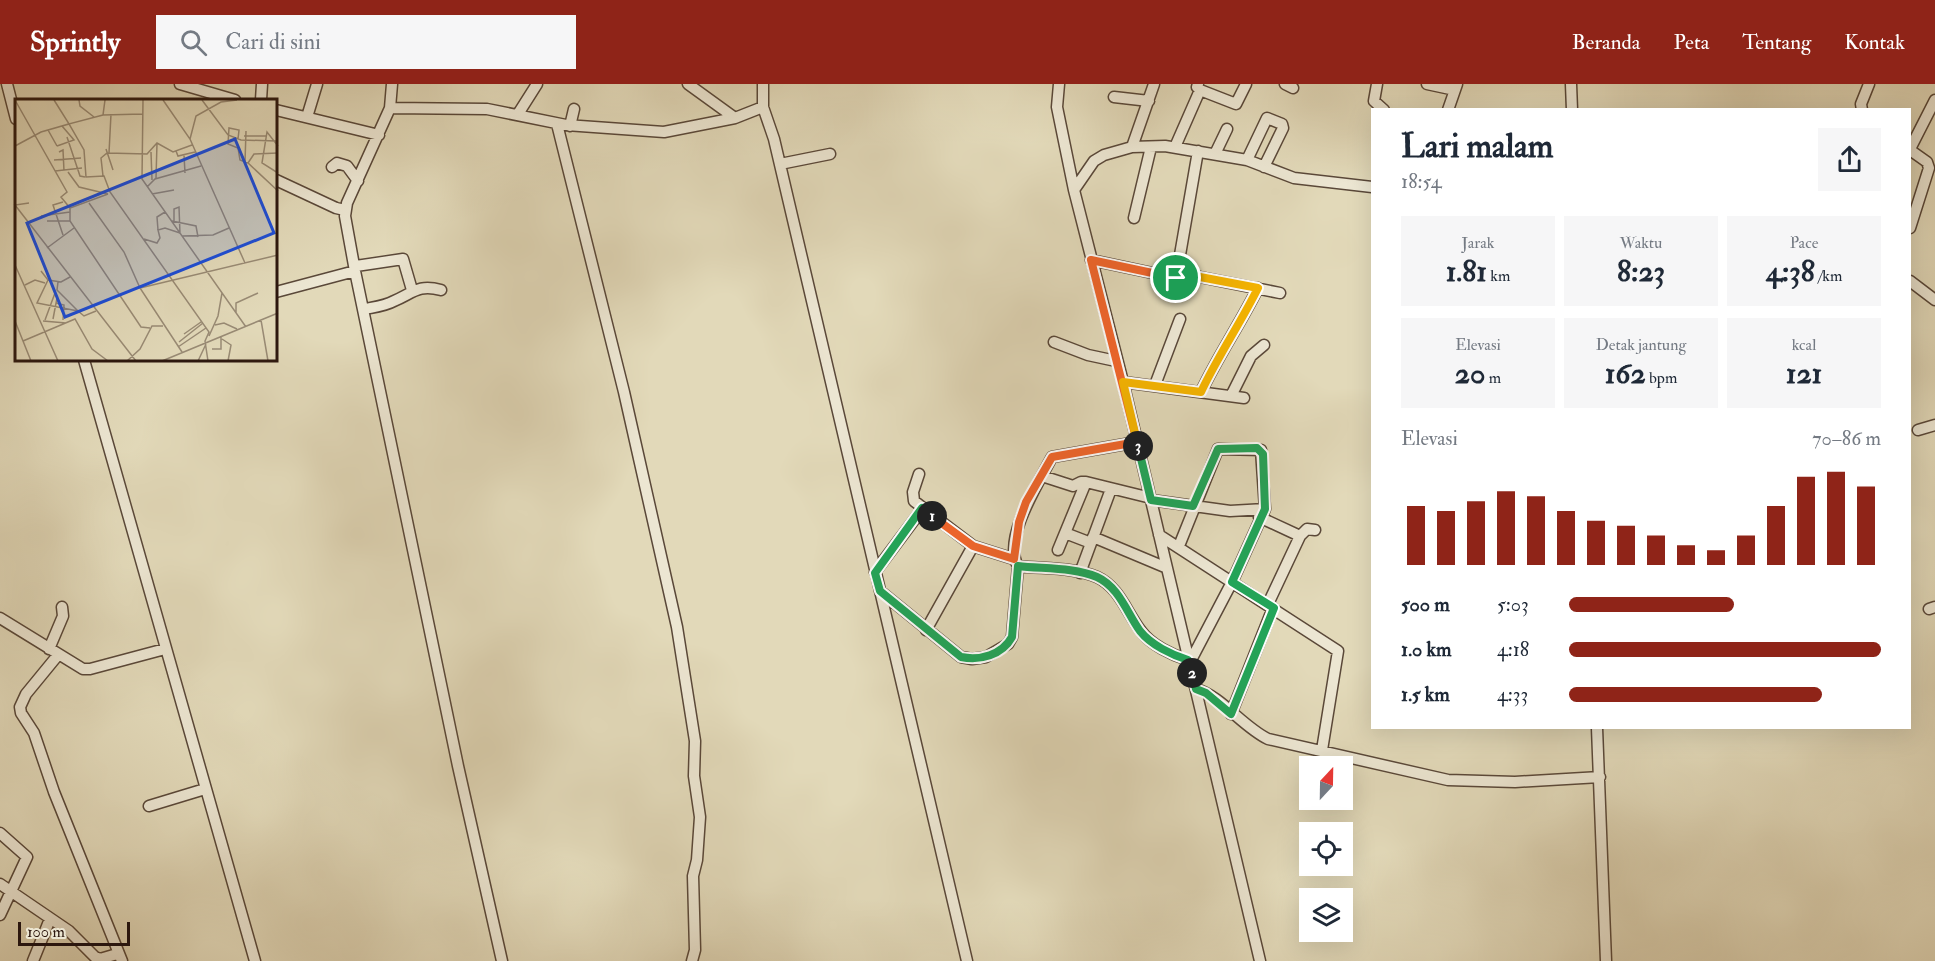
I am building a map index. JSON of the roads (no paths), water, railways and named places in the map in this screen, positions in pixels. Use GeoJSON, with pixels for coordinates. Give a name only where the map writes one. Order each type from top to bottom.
{"type":"FeatureCollection","features":[{"type":"Feature","properties":{"kind":"street"},"geometry":{"type":"LineString","coordinates":[[7,84],[15,115]]}},
{"type":"Feature","properties":{"kind":"street"},"geometry":{"type":"LineString","coordinates":[[180,84],[232,99]]}},
{"type":"Feature","properties":{"kind":"street"},"geometry":{"type":"LineString","coordinates":[[261,99],[262,84]]}},
{"type":"Feature","properties":{"kind":"street"},"geometry":{"type":"LineString","coordinates":[[307,117],[317,84]]}},
{"type":"Feature","properties":{"kind":"street"},"geometry":{"type":"LineString","coordinates":[[392,84],[390,108],[345,210],[458,766],[502,961]]}},
{"type":"Feature","properties":{"kind":"street"},"geometry":{"type":"LineString","coordinates":[[518,114],[537,84]]}},
{"type":"Feature","properties":{"kind":"street"},"geometry":{"type":"LineString","coordinates":[[763,84],[763,107],[780,164],[967,961]]}},
{"type":"Feature","properties":{"kind":"street"},"geometry":{"type":"LineString","coordinates":[[1059,84],[1056,107],[1074,190],[1123,382],[1260,961]]}},
{"type":"Feature","properties":{"kind":"street"},"geometry":{"type":"LineString","coordinates":[[1132,147],[1154,84]]}},
{"type":"Feature","properties":{"kind":"street"},"geometry":{"type":"LineString","coordinates":[[1175,147],[1199,87],[1236,104],[1246,84]]}},
{"type":"Feature","properties":{"kind":"street"},"geometry":{"type":"LineString","coordinates":[[1377,84],[1374,102],[1382,108]]}},
{"type":"Feature","properties":{"kind":"street"},"geometry":{"type":"LineString","coordinates":[[1427,84],[1456,87],[1449,108]]}},
{"type":"Feature","properties":{"kind":"street"},"geometry":{"type":"LineString","coordinates":[[1571,84],[1572,108]]}},
{"type":"Feature","properties":{"kind":"street"},"geometry":{"type":"LineString","coordinates":[[1862,108],[1861,104],[1869,84]]}},
{"type":"Feature","properties":{"kind":"street"},"geometry":{"type":"LineString","coordinates":[[693,86],[735,118]]}},
{"type":"Feature","properties":{"kind":"street"},"geometry":{"type":"LineString","coordinates":[[1114,97],[1149,101]]}},
{"type":"Feature","properties":{"kind":"street"},"geometry":{"type":"LineString","coordinates":[[1911,147],[1935,100]]}},
{"type":"Feature","properties":{"kind":"street"},"geometry":{"type":"LineString","coordinates":[[390,108],[488,109],[570,126],[664,132],[735,118],[763,107]]}},
{"type":"Feature","properties":{"kind":"street"},"geometry":{"type":"LineString","coordinates":[[570,126],[574,109]]}},
{"type":"Feature","properties":{"kind":"street"},"geometry":{"type":"LineString","coordinates":[[278,110],[379,135]]}},
{"type":"Feature","properties":{"kind":"street"},"geometry":{"type":"LineString","coordinates":[[1247,160],[1267,118],[1282,124],[1283,128],[1264,167]]}},
{"type":"Feature","properties":{"kind":"street"},"geometry":{"type":"LineString","coordinates":[[557,124],[624,392],[677,627],[695,741],[694,776],[700,817],[697,860],[693,876],[695,950],[692,961]]}},
{"type":"Feature","properties":{"kind":"street"},"geometry":{"type":"LineString","coordinates":[[1215,154],[1227,129]]}},
{"type":"Feature","properties":{"kind":"street"},"geometry":{"type":"LineString","coordinates":[[1074,190],[1094,161],[1132,147],[1175,147],[1247,160],[1294,178],[1371,187]]}},
{"type":"Feature","properties":{"kind":"street"},"geometry":{"type":"LineString","coordinates":[[1134,218],[1151,147]]}},
{"type":"Feature","properties":{"kind":"street"},"geometry":{"type":"LineString","coordinates":[[1911,150],[1931,163],[1911,221]]}},
{"type":"Feature","properties":{"kind":"street"},"geometry":{"type":"LineString","coordinates":[[1176,278],[1198,151]]}},
{"type":"Feature","properties":{"kind":"street"},"geometry":{"type":"LineString","coordinates":[[780,164],[830,154]]}},
{"type":"Feature","properties":{"kind":"street"},"geometry":{"type":"LineString","coordinates":[[332,167],[337,163],[347,166],[358,181]]}},
{"type":"Feature","properties":{"kind":"street"},"geometry":{"type":"LineString","coordinates":[[278,181],[345,210]]}},
{"type":"Feature","properties":{"kind":"street"},"geometry":{"type":"LineString","coordinates":[[278,290],[403,259],[412,290]]}},
{"type":"Feature","properties":{"kind":"street"},"geometry":{"type":"LineString","coordinates":[[1091,260],[1176,278],[1200,277],[1280,293]]}},
{"type":"Feature","properties":{"kind":"street"},"geometry":{"type":"LineString","coordinates":[[1911,282],[1935,300]]}},
{"type":"Feature","properties":{"kind":"street"},"geometry":{"type":"LineString","coordinates":[[365,309],[387,304],[412,290],[428,287],[441,290]]}},
{"type":"Feature","properties":{"kind":"street"},"geometry":{"type":"LineString","coordinates":[[1201,392],[1221,350],[1233,338],[1258,288]]}},
{"type":"Feature","properties":{"kind":"street"},"geometry":{"type":"LineString","coordinates":[[1155,385],[1180,319]]}},
{"type":"Feature","properties":{"kind":"street"},"geometry":{"type":"LineString","coordinates":[[1054,342],[1088,355],[1116,361]]}},
{"type":"Feature","properties":{"kind":"street"},"geometry":{"type":"LineString","coordinates":[[1232,396],[1251,356],[1264,345]]}},
{"type":"Feature","properties":{"kind":"street"},"geometry":{"type":"LineString","coordinates":[[85,362],[255,961]]}},
{"type":"Feature","properties":{"kind":"street"},"geometry":{"type":"LineString","coordinates":[[1123,382],[1244,398]]}},
{"type":"Feature","properties":{"kind":"street"},"geometry":{"type":"LineString","coordinates":[[1918,430],[1935,425]]}},
{"type":"Feature","properties":{"kind":"street"},"geometry":{"type":"LineString","coordinates":[[880,591],[961,657],[972,659],[987,657],[1000,650],[1012,637],[1019,522],[1026,502],[1052,457],[1137,442]]}},
{"type":"Feature","properties":{"kind":"street"},"geometry":{"type":"LineString","coordinates":[[1179,546],[1193,506],[1218,449],[1257,448],[1263,454],[1262,513],[1232,582],[1189,662]]}},
{"type":"Feature","properties":{"kind":"street"},"geometry":{"type":"LineString","coordinates":[[919,474],[913,498],[922,508],[973,546],[1016,562],[1097,577],[1108,585],[1142,633],[1167,651],[1189,662]]}},
{"type":"Feature","properties":{"kind":"street"},"geometry":{"type":"LineString","coordinates":[[1042,476],[1074,486],[1080,482],[1086,483],[1151,499],[1230,512],[1262,513],[1300,536]]}},
{"type":"Feature","properties":{"kind":"street"},"geometry":{"type":"LineString","coordinates":[[1058,550],[1086,483]]}},
{"type":"Feature","properties":{"kind":"street"},"geometry":{"type":"LineString","coordinates":[[1080,573],[1111,489]]}},
{"type":"Feature","properties":{"kind":"street"},"geometry":{"type":"LineString","coordinates":[[875,573],[922,508]]}},
{"type":"Feature","properties":{"kind":"street"},"geometry":{"type":"LineString","coordinates":[[1231,714],[1300,536],[1307,529],[1315,530]]}},
{"type":"Feature","properties":{"kind":"street"},"geometry":{"type":"LineString","coordinates":[[1065,533],[1092,540],[1167,568]]}},
{"type":"Feature","properties":{"kind":"street"},"geometry":{"type":"LineString","coordinates":[[1159,535],[1338,651],[1322,750]]}},
{"type":"Feature","properties":{"kind":"street"},"geometry":{"type":"LineString","coordinates":[[926,630],[973,546]]}},
{"type":"Feature","properties":{"kind":"street"},"geometry":{"type":"LineString","coordinates":[[0,884],[69,931],[100,959],[117,957],[103,909],[54,792],[34,734],[21,713],[20,707],[53,652],[63,616],[62,607]]}},
{"type":"Feature","properties":{"kind":"street"},"geometry":{"type":"LineString","coordinates":[[0,618],[82,669],[165,650]]}},
{"type":"Feature","properties":{"kind":"street"},"geometry":{"type":"LineString","coordinates":[[1196,689],[1206,693],[1252,731],[1268,739],[1448,780],[1515,782],[1600,777]]}},
{"type":"Feature","properties":{"kind":"street"},"geometry":{"type":"LineString","coordinates":[[1597,729],[1606,961]]}},
{"type":"Feature","properties":{"kind":"street"},"geometry":{"type":"LineString","coordinates":[[149,806],[205,789]]}},
{"type":"Feature","properties":{"kind":"street"},"geometry":{"type":"LineString","coordinates":[[0,833],[27,857],[0,915]]}},
{"type":"Feature","properties":{"kind":"street"},"geometry":{"type":"LineString","coordinates":[[33,961],[50,919]]}}]}
